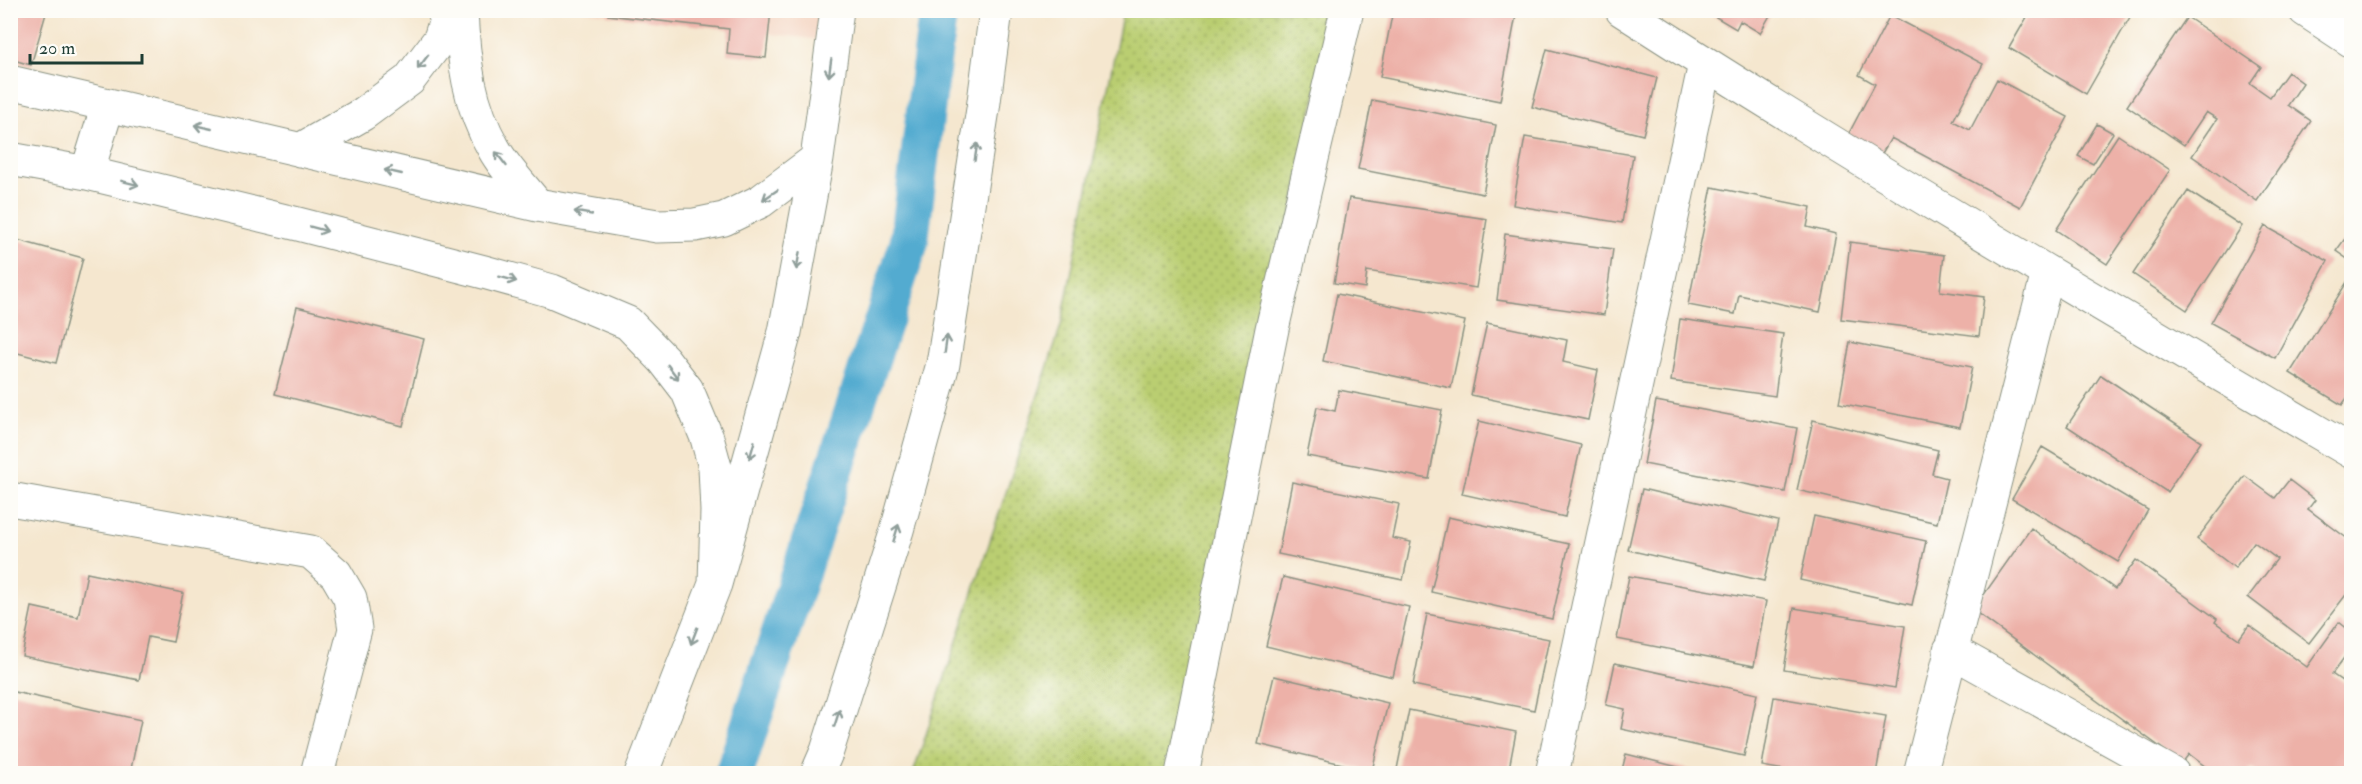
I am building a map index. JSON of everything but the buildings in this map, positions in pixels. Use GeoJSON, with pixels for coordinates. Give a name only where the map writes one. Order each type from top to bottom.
{"type":"FeatureCollection","features":[{"type":"Feature","properties":{"kind":"street"},"geometry":{"type":"LineString","coordinates":[[300,150],[363,114],[409,80],[440,39],[449,10]]}},
{"type":"Feature","properties":{"kind":"street"},"geometry":{"type":"LineString","coordinates":[[461,10],[463,54],[475,110],[494,151],[537,205]]}},
{"type":"Feature","properties":{"kind":"street"},"geometry":{"type":"LineString","coordinates":[[641,774],[715,584],[785,333],[817,159],[837,10]]}},
{"type":"Feature","properties":{"kind":"street"},"geometry":{"type":"LineString","coordinates":[[817,774],[827,751],[897,530],[943,364],[996,10]]}},
{"type":"Feature","properties":{"kind":"street"},"geometry":{"type":"LineString","coordinates":[[1182,774],[1272,329],[1347,10]]}},
{"type":"Feature","properties":{"kind":"street"},"geometry":{"type":"LineString","coordinates":[[1622,10],[1705,64],[2048,273],[2352,452]]}},
{"type":"Feature","properties":{"kind":"street"},"geometry":{"type":"LineString","coordinates":[[2305,10],[2352,41]]}},
{"type":"Feature","properties":{"kind":"street"},"geometry":{"type":"LineString","coordinates":[[1552,774],[1705,64]]}},
{"type":"Feature","properties":{"kind":"street"},"geometry":{"type":"LineString","coordinates":[[10,82],[537,205],[657,226],[695,225],[724,219],[761,201],[817,159]]}},
{"type":"Feature","properties":{"kind":"street"},"geometry":{"type":"LineString","coordinates":[[87,173],[108,105]]}},
{"type":"Feature","properties":{"kind":"street"},"geometry":{"type":"LineString","coordinates":[[10,159],[87,173],[298,224],[552,291],[628,323],[664,360],[687,390],[707,438],[715,467],[717,511],[715,584]]}},
{"type":"Feature","properties":{"kind":"street"},"geometry":{"type":"LineString","coordinates":[[1920,774],[2048,273]]}},
{"type":"Feature","properties":{"kind":"street"},"geometry":{"type":"LineString","coordinates":[[11,501],[311,552],[336,574],[350,598],[355,629],[316,774]]}},
{"type":"Feature","properties":{"kind":"street"},"geometry":{"type":"LineString","coordinates":[[1950,650],[2174,774]]}},
{"type":"Feature","properties":{"kind":"shaded area"},"geometry":{"type":"Polygon","coordinates":[[[581,11],[850,11],[846,43],[581,11]]]}},
{"type":"Feature","properties":{"kind":"green space"},"geometry":{"type":"Polygon","coordinates":[[[1123,11],[1332,11],[1181,773],[913,774],[1061,326],[1123,11]]]}},
{"type":"Feature","properties":{"kind":"waterway"},"geometry":{"type":"LineString","coordinates":[[734,774],[909,243],[938,10]]}}]}
